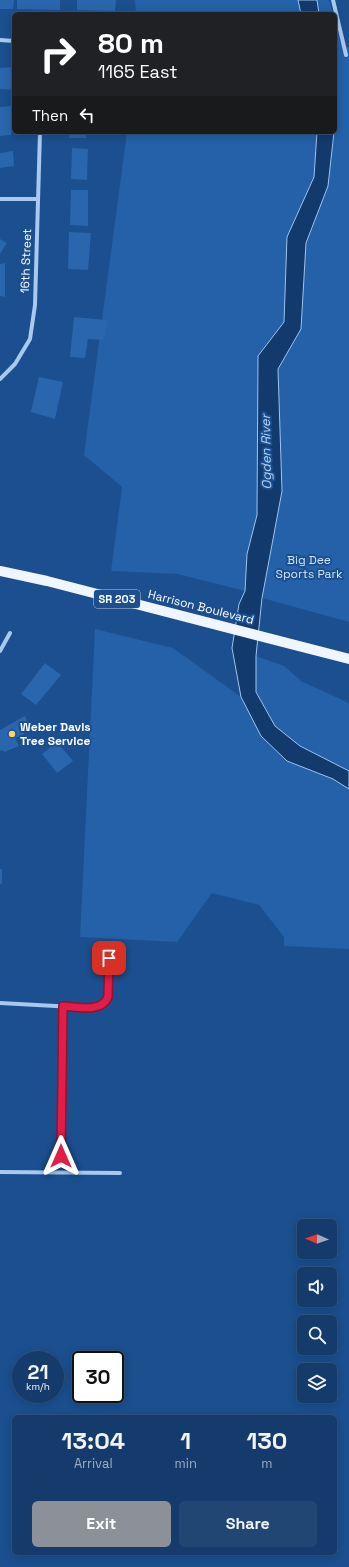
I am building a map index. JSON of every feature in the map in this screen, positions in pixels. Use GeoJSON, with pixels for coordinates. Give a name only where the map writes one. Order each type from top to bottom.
{"type":"FeatureCollection","features":[{"type":"Feature","properties":{"kind":"main road","name":"Harrison Boulevard"},"geometry":{"type":"LineString","coordinates":[[0,571],[47,581],[349,659]]}},
{"type":"Feature","properties":{"kind":"street"},"geometry":{"type":"LineString","coordinates":[[333,0],[336,12]]}},
{"type":"Feature","properties":{"kind":"street"},"geometry":{"type":"LineString","coordinates":[[337,17],[346,55]]}},
{"type":"Feature","properties":{"kind":"street"},"geometry":{"type":"LineString","coordinates":[[0,40],[12,41]]}},
{"type":"Feature","properties":{"kind":"street","name":"16th Street"},"geometry":{"type":"LineString","coordinates":[[0,379],[15,364],[30,339],[35,305],[40,134]]}},
{"type":"Feature","properties":{"kind":"street"},"geometry":{"type":"LineString","coordinates":[[0,199],[38,200]]}},
{"type":"Feature","properties":{"kind":"street"},"geometry":{"type":"LineString","coordinates":[[0,651],[10,633]]}},
{"type":"Feature","properties":{"kind":"street"},"geometry":{"type":"LineString","coordinates":[[0,1003],[92,1008],[102,1006],[108,997],[109,958]]}},
{"type":"Feature","properties":{"kind":"street"},"geometry":{"type":"LineString","coordinates":[[61,1156],[63,1006]]}},
{"type":"Feature","properties":{"kind":"street"},"geometry":{"type":"LineString","coordinates":[[0,1172],[120,1173]]}},
{"type":"Feature","properties":{"kind":"green space"},"geometry":{"type":"Polygon","coordinates":[[[135,0],[298,0],[301,12],[136,12],[135,0]]]}},
{"type":"Feature","properties":{"kind":"green space"},"geometry":{"type":"Polygon","coordinates":[[[317,0],[329,0],[332,12],[319,12],[317,0]]]}},
{"type":"Feature","properties":{"kind":"green space","name":"Big Dee Sports Park"},"geometry":{"type":"Polygon","coordinates":[[[337,29],[343,50],[349,46],[349,622],[262,598],[282,491],[278,369],[301,329],[306,243],[328,186],[334,134],[337,134],[337,29]]]}},
{"type":"Feature","properties":{"kind":"green space"},"geometry":{"type":"Polygon","coordinates":[[[127,134],[317,134],[314,177],[287,237],[284,322],[258,356],[257,515],[247,554],[245,591],[178,574],[111,571],[122,487],[84,455],[127,134]]]}},
{"type":"Feature","properties":{"kind":"green space"},"geometry":{"type":"Polygon","coordinates":[[[95,629],[173,648],[241,697],[261,736],[287,761],[333,779],[349,789],[349,949],[284,946],[284,937],[259,905],[212,893],[177,942],[80,937],[95,629]]]}},
{"type":"Feature","properties":{"kind":"green space"},"geometry":{"type":"Polygon","coordinates":[[[256,656],[284,666],[301,681],[349,703],[349,771],[300,746],[275,726],[256,692],[256,656]]]}},
{"type":"Feature","properties":{"kind":"water"},"geometry":{"type":"Polygon","coordinates":[[[298,0],[317,0],[319,12],[301,12],[298,0]]]}},
{"type":"Feature","properties":{"kind":"water","name":"Ogden River"},"geometry":{"type":"Polygon","coordinates":[[[317,134],[334,134],[328,186],[306,243],[301,329],[278,369],[282,491],[262,598],[256,656],[256,692],[275,726],[300,746],[349,771],[349,789],[333,779],[287,761],[261,736],[241,697],[232,648],[239,604],[245,591],[247,554],[257,515],[258,356],[284,322],[287,237],[314,177],[317,134]]]}},
{"type":"Feature","properties":{"kind":"building"},"geometry":{"type":"Polygon","coordinates":[[[0,0],[14,0],[13,9],[0,9],[0,0]]]}},
{"type":"Feature","properties":{"kind":"building"},"geometry":{"type":"Polygon","coordinates":[[[17,0],[60,0],[60,10],[17,9],[17,0]]]}},
{"type":"Feature","properties":{"kind":"building"},"geometry":{"type":"Polygon","coordinates":[[[77,0],[116,0],[115,11],[77,10],[77,0]]]}},
{"type":"Feature","properties":{"kind":"building"},"geometry":{"type":"Polygon","coordinates":[[[12,67],[12,90],[0,89],[0,68],[12,67]]]}},
{"type":"Feature","properties":{"kind":"building"},"geometry":{"type":"Polygon","coordinates":[[[12,106],[11,135],[0,136],[0,107],[12,106]]]}},
{"type":"Feature","properties":{"kind":"building"},"geometry":{"type":"Polygon","coordinates":[[[69,134],[86,134],[86,138],[69,138],[69,134]]]}},
{"type":"Feature","properties":{"kind":"building"},"geometry":{"type":"Polygon","coordinates":[[[72,148],[88,149],[87,180],[71,179],[72,148]]]}},
{"type":"Feature","properties":{"kind":"building"},"geometry":{"type":"Polygon","coordinates":[[[13,151],[14,166],[0,168],[0,153],[13,151]]]}},
{"type":"Feature","properties":{"kind":"building"},"geometry":{"type":"Polygon","coordinates":[[[71,190],[88,190],[88,226],[70,225],[71,190]]]}},
{"type":"Feature","properties":{"kind":"building"},"geometry":{"type":"Polygon","coordinates":[[[69,232],[91,233],[88,270],[68,269],[69,232]]]}},
{"type":"Feature","properties":{"kind":"building"},"geometry":{"type":"Polygon","coordinates":[[[0,239],[7,243],[0,254],[0,239]]]}},
{"type":"Feature","properties":{"kind":"building"},"geometry":{"type":"Polygon","coordinates":[[[5,263],[5,297],[0,296],[0,264],[5,263]]]}},
{"type":"Feature","properties":{"kind":"building"},"geometry":{"type":"Polygon","coordinates":[[[74,317],[107,320],[104,340],[88,339],[85,358],[70,357],[74,317]]]}},
{"type":"Feature","properties":{"kind":"building"},"geometry":{"type":"Polygon","coordinates":[[[39,377],[63,382],[55,419],[31,412],[39,377]]]}},
{"type":"Feature","properties":{"kind":"building"},"geometry":{"type":"Polygon","coordinates":[[[45,663],[61,675],[36,705],[21,694],[45,663]]]}},
{"type":"Feature","properties":{"kind":"building","name":"Weber Davis Tree Service"},"geometry":{"type":"Polygon","coordinates":[[[25,716],[32,730],[15,738],[19,746],[4,752],[3,750],[0,751],[0,730],[25,716]]]}},
{"type":"Feature","properties":{"kind":"building"},"geometry":{"type":"Polygon","coordinates":[[[57,742],[73,761],[57,773],[42,754],[57,742]]]}},
{"type":"Feature","properties":{"kind":"building"},"geometry":{"type":"Polygon","coordinates":[[[0,869],[2,869],[2,884],[0,884],[0,869]]]}},
{"type":"Feature","properties":{"kind":"place","name":"Weber Davis Tree Service"},"geometry":{"type":"Point","coordinates":[12,734]}},
{"type":"Feature","properties":{"kind":"route"},"geometry":{"type":"LineString","coordinates":[[61,1156],[63,1006],[92,1008],[102,1006],[106,1002],[108,997],[109,958]]}}]}
